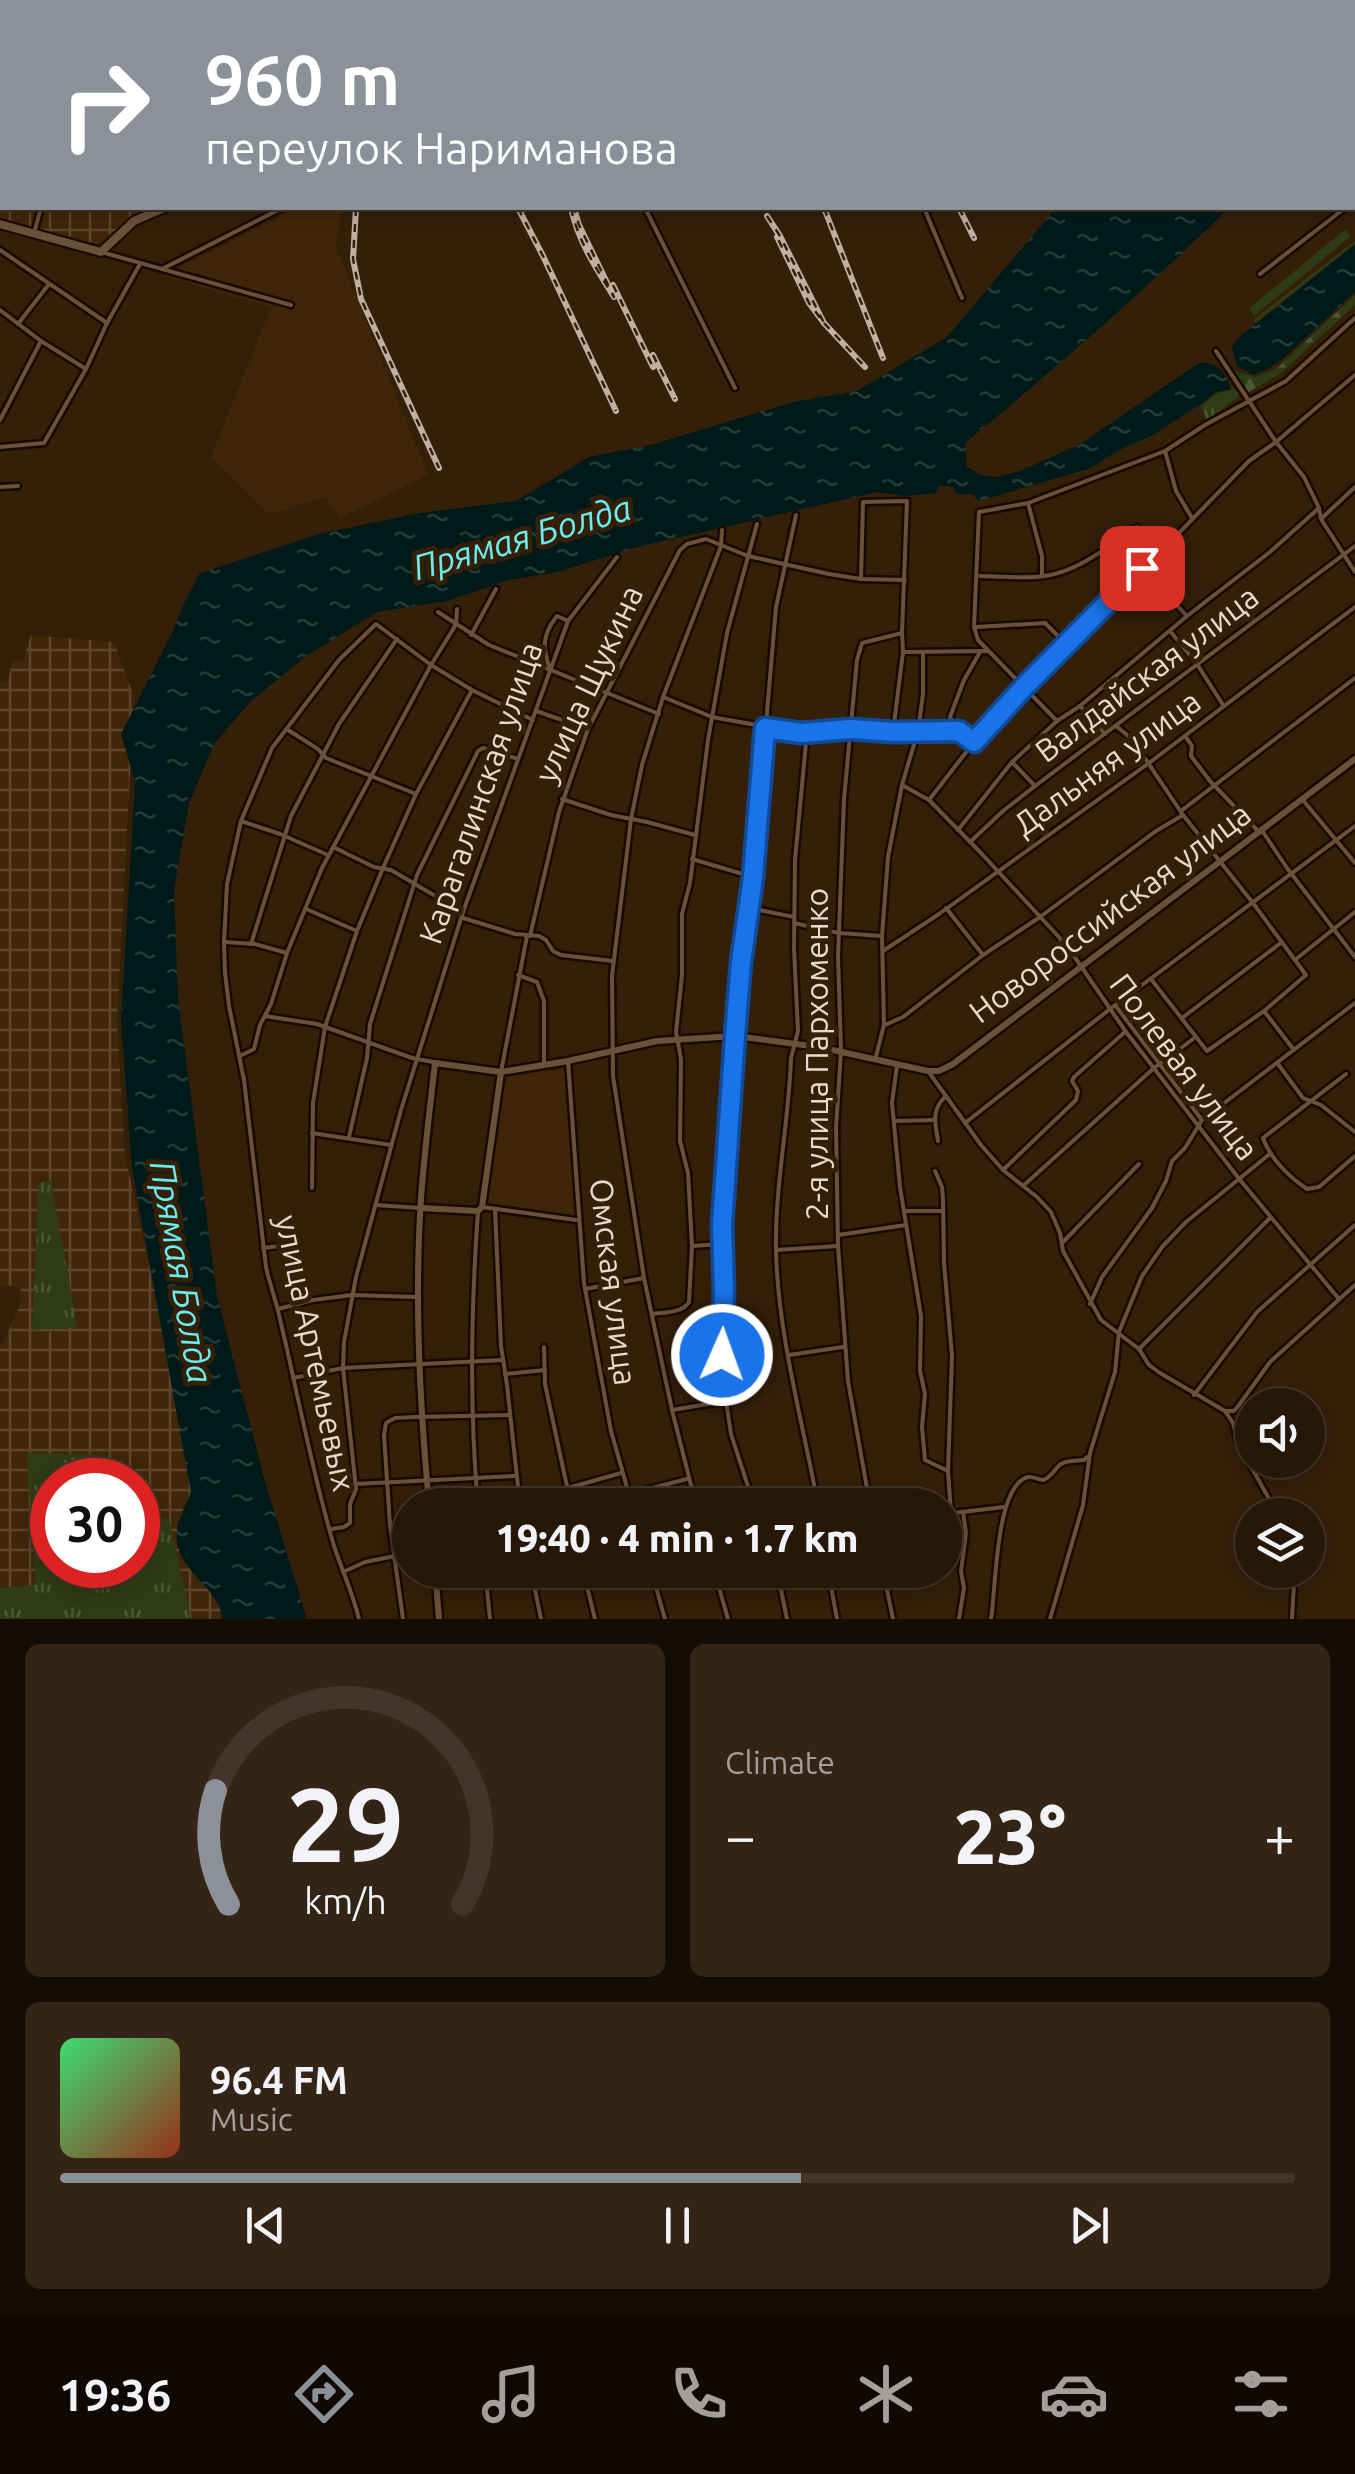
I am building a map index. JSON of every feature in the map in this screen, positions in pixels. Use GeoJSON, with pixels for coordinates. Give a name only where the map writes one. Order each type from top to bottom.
{"type":"FeatureCollection","features":[{"type":"Feature","properties":{"kind":"main road"},"geometry":{"type":"LineString","coordinates":[[0,224],[101,252],[134,222],[160,210]]}},
{"type":"Feature","properties":{"kind":"street"},"geometry":{"type":"LineString","coordinates":[[34,233],[40,210]]}},
{"type":"Feature","properties":{"kind":"street"},"geometry":{"type":"LineString","coordinates":[[160,270],[278,210]]}},
{"type":"Feature","properties":{"kind":"street"},"geometry":{"type":"LineString","coordinates":[[646,210],[735,388]]}},
{"type":"Feature","properties":{"kind":"street"},"geometry":{"type":"LineString","coordinates":[[925,210],[962,298]]}},
{"type":"Feature","properties":{"kind":"street"},"geometry":{"type":"LineString","coordinates":[[1260,274],[1342,210]]}},
{"type":"Feature","properties":{"kind":"street"},"geometry":{"type":"LineString","coordinates":[[0,250],[108,323]]}},
{"type":"Feature","properties":{"kind":"street"},"geometry":{"type":"LineString","coordinates":[[101,252],[291,305]]}},
{"type":"Feature","properties":{"kind":"street"},"geometry":{"type":"LineString","coordinates":[[0,447],[44,443],[140,264]]}},
{"type":"Feature","properties":{"kind":"street"},"geometry":{"type":"LineString","coordinates":[[18,324],[49,284]]}},
{"type":"Feature","properties":{"kind":"street"},"geometry":{"type":"LineString","coordinates":[[0,310],[86,370]]}},
{"type":"Feature","properties":{"kind":"street"},"geometry":{"type":"LineString","coordinates":[[1057,721],[978,640],[974,627],[978,512],[1028,503],[1165,451],[1286,381],[1355,318]]}},
{"type":"Feature","properties":{"kind":"street"},"geometry":{"type":"LineString","coordinates":[[0,420],[41,341]]}},
{"type":"Feature","properties":{"kind":"street"},"geometry":{"type":"LineString","coordinates":[[1216,350],[1276,442],[1304,477],[1322,518],[1355,572]]}},
{"type":"Feature","properties":{"kind":"street"},"geometry":{"type":"LineString","coordinates":[[929,800],[1024,687],[1249,461],[1355,375]]}},
{"type":"Feature","properties":{"kind":"street"},"geometry":{"type":"LineString","coordinates":[[1165,451],[1176,491],[1192,518]]}},
{"type":"Feature","properties":{"kind":"street"},"geometry":{"type":"LineString","coordinates":[[0,487],[18,486]]}},
{"type":"Feature","properties":{"kind":"street"},"geometry":{"type":"LineString","coordinates":[[1322,518],[1355,487]]}},
{"type":"Feature","properties":{"kind":"street"},"geometry":{"type":"LineString","coordinates":[[861,579],[863,502],[907,501],[903,652],[893,732]]}},
{"type":"Feature","properties":{"kind":"street"},"geometry":{"type":"LineString","coordinates":[[1028,503],[1042,556],[1042,577]]}},
{"type":"Feature","properties":{"kind":"street"},"geometry":{"type":"LineString","coordinates":[[958,830],[1012,762],[1057,721],[1270,552],[1319,508]]}},
{"type":"Feature","properties":{"kind":"street"},"geometry":{"type":"LineString","coordinates":[[748,1488],[731,1434],[726,1401],[722,1244],[741,962],[753,877],[776,606],[796,515]]}},
{"type":"Feature","properties":{"kind":"street"},"geometry":{"type":"LineString","coordinates":[[652,1314],[681,1309],[689,1302],[692,1246],[688,1174],[680,1141],[676,1024],[682,975],[682,914],[690,883],[726,633],[757,524]]}},
{"type":"Feature","properties":{"kind":"street"},"geometry":{"type":"LineString","coordinates":[[978,576],[1042,577],[1067,570],[1137,527]]}},
{"type":"Feature","properties":{"kind":"street"},"geometry":{"type":"LineString","coordinates":[[692,1488],[644,1278],[614,1076],[611,999],[630,819],[642,765],[663,697],[721,546],[722,530]]}},
{"type":"Feature","properties":{"kind":"street"},"geometry":{"type":"LineString","coordinates":[[1119,539],[1187,616]]}},
{"type":"Feature","properties":{"kind":"street","name":"улица Щукина"},"geometry":{"type":"LineString","coordinates":[[477,1488],[472,1360],[480,1209],[518,975],[562,799],[588,729],[680,550],[696,540],[712,540],[721,546]]}},
{"type":"Feature","properties":{"kind":"street"},"geometry":{"type":"LineString","coordinates":[[721,546],[748,556],[861,579],[905,580]]}},
{"type":"Feature","properties":{"kind":"street","name":"Валдайская улица"},"geometry":{"type":"LineString","coordinates":[[970,842],[1002,811],[1355,546]]}},
{"type":"Feature","properties":{"kind":"street","name":"Карагалинская улица"},"geometry":{"type":"LineString","coordinates":[[356,1484],[343,1368],[344,1342],[352,1295],[392,1145],[463,915],[568,620],[617,557]]}},
{"type":"Feature","properties":{"kind":"street"},"geometry":{"type":"LineString","coordinates":[[471,635],[496,589]]}},
{"type":"Feature","properties":{"kind":"street","name":"Дальняя улица"},"geometry":{"type":"LineString","coordinates":[[883,951],[1185,736],[1355,607]]}},
{"type":"Feature","properties":{"kind":"street"},"geometry":{"type":"LineString","coordinates":[[240,1056],[254,1048],[304,908],[332,846],[430,664],[456,624],[457,609]]}},
{"type":"Feature","properties":{"kind":"street"},"geometry":{"type":"LineString","coordinates":[[438,612],[471,635],[659,714]]}},
{"type":"Feature","properties":{"kind":"street"},"geometry":{"type":"LineString","coordinates":[[550,671],[542,648],[553,620],[557,616],[568,620]]}},
{"type":"Feature","properties":{"kind":"street"},"geometry":{"type":"LineString","coordinates":[[974,627],[1045,623],[1067,644]]}},
{"type":"Feature","properties":{"kind":"street","name":"улица Артемьевых"},"geometry":{"type":"LineString","coordinates":[[359,1619],[330,1530],[263,1248],[240,1056],[229,1006],[224,942],[226,884],[241,821],[272,748],[328,674],[376,624],[397,639]]}},
{"type":"Feature","properties":{"kind":"street"},"geometry":{"type":"LineString","coordinates":[[1170,631],[1197,664],[1223,706]]}},
{"type":"Feature","properties":{"kind":"street","name":"2-я улица Пархоменко"},"geometry":{"type":"LineString","coordinates":[[867,1488],[848,1381],[838,1246],[838,956],[844,799],[857,660],[862,643],[902,633]]}},
{"type":"Feature","properties":{"kind":"street"},"geometry":{"type":"LineString","coordinates":[[251,944],[284,835],[322,754],[397,639],[472,690],[533,720]]}},
{"type":"Feature","properties":{"kind":"street"},"geometry":{"type":"LineString","coordinates":[[903,652],[988,650]]}},
{"type":"Feature","properties":{"kind":"street"},"geometry":{"type":"LineString","coordinates":[[974,742],[959,731],[950,717],[980,652]]}},
{"type":"Feature","properties":{"kind":"street"},"geometry":{"type":"LineString","coordinates":[[880,1061],[888,856],[918,731],[922,653]]}},
{"type":"Feature","properties":{"kind":"street"},"geometry":{"type":"LineString","coordinates":[[884,1025],[1040,918],[1355,678]]}},
{"type":"Feature","properties":{"kind":"street"},"geometry":{"type":"LineString","coordinates":[[312,1188],[314,1103],[326,1027],[357,930],[416,794],[472,690]]}},
{"type":"Feature","properties":{"kind":"street"},"geometry":{"type":"LineString","coordinates":[[663,697],[712,717],[801,733],[851,729],[959,731]]}},
{"type":"Feature","properties":{"kind":"street"},"geometry":{"type":"LineString","coordinates":[[1080,706],[1106,734]]}},
{"type":"Feature","properties":{"kind":"street"},"geometry":{"type":"LineString","coordinates":[[536,712],[588,729]]}},
{"type":"Feature","properties":{"kind":"street"},"geometry":{"type":"LineString","coordinates":[[1116,726],[1132,739],[1182,813],[1306,976],[1211,1050],[1204,1050],[1151,979]]}},
{"type":"Feature","properties":{"kind":"street"},"geometry":{"type":"LineString","coordinates":[[287,729],[326,758],[416,794]]}},
{"type":"Feature","properties":{"kind":"street"},"geometry":{"type":"LineString","coordinates":[[808,732],[795,860],[798,1031],[792,1058],[776,1250],[788,1355],[815,1488]]}},
{"type":"Feature","properties":{"kind":"street"},"geometry":{"type":"LineString","coordinates":[[1185,736],[1192,746],[1191,756],[1259,830],[1355,957]]}},
{"type":"Feature","properties":{"kind":"street"},"geometry":{"type":"LineString","coordinates":[[349,1137],[370,1024],[415,883],[483,748],[518,759]]}},
{"type":"Feature","properties":{"kind":"street","name":"Новороссийская улица"},"geometry":{"type":"LineString","coordinates":[[928,1071],[953,1064],[1355,759]]}},
{"type":"Feature","properties":{"kind":"street"},"geometry":{"type":"LineString","coordinates":[[1012,762],[1035,786]]}},
{"type":"Feature","properties":{"kind":"street","name":"Полевая улица"},"geometry":{"type":"LineString","coordinates":[[902,785],[929,800],[1081,966],[1113,1007],[1126,1032],[1157,1067],[1240,1180],[1339,1299]]}},
{"type":"Feature","properties":{"kind":"street"},"geometry":{"type":"LineString","coordinates":[[562,799],[610,816],[695,835]]}},
{"type":"Feature","properties":{"kind":"street"},"geometry":{"type":"LineString","coordinates":[[1302,799],[1355,863]]}},
{"type":"Feature","properties":{"kind":"street"},"geometry":{"type":"LineString","coordinates":[[241,821],[328,855]]}},
{"type":"Feature","properties":{"kind":"street"},"geometry":{"type":"LineString","coordinates":[[965,1123],[1355,826]]}},
{"type":"Feature","properties":{"kind":"street"},"geometry":{"type":"LineString","coordinates":[[332,846],[374,867],[392,870],[485,926],[539,936],[561,954],[613,961]]}},
{"type":"Feature","properties":{"kind":"street"},"geometry":{"type":"LineString","coordinates":[[692,859],[753,877]]}},
{"type":"Feature","properties":{"kind":"street"},"geometry":{"type":"LineString","coordinates":[[304,908],[357,930]]}},
{"type":"Feature","properties":{"kind":"street"},"geometry":{"type":"LineString","coordinates":[[749,908],[839,933],[882,936]]}},
{"type":"Feature","properties":{"kind":"street"},"geometry":{"type":"LineString","coordinates":[[946,908],[983,956]]}},
{"type":"Feature","properties":{"kind":"street"},"geometry":{"type":"LineString","coordinates":[[1296,960],[1355,912]]}},
{"type":"Feature","properties":{"kind":"street"},"geometry":{"type":"LineString","coordinates":[[224,942],[251,944],[287,954]]}},
{"type":"Feature","properties":{"kind":"street"},"geometry":{"type":"LineString","coordinates":[[1182,1019],[1282,942]]}},
{"type":"Feature","properties":{"kind":"street"},"geometry":{"type":"LineString","coordinates":[[518,975],[538,982],[544,994],[544,1066]]}},
{"type":"Feature","properties":{"kind":"street"},"geometry":{"type":"LineString","coordinates":[[1090,1304],[1102,1277],[1152,1208],[1172,1160],[1185,1148],[1200,1123],[1355,1003]]}},
{"type":"Feature","properties":{"kind":"street"},"geometry":{"type":"LineString","coordinates":[[1113,1007],[1157,1067]]}},
{"type":"Feature","properties":{"kind":"street"},"geometry":{"type":"LineString","coordinates":[[1264,1010],[1294,1050]]}},
{"type":"Feature","properties":{"kind":"street"},"geometry":{"type":"LineString","coordinates":[[265,1016],[326,1027],[418,1059],[501,1072],[678,1038],[735,1036],[841,1051],[928,1071],[1003,1170],[1051,1212],[1063,1251],[1101,1320],[1139,1349],[1160,1374],[1225,1412],[1234,1423],[1238,1444],[1268,1498]]}},
{"type":"Feature","properties":{"kind":"street"},"geometry":{"type":"LineString","coordinates":[[1003,1170],[1076,1100],[1074,1077],[1126,1032]]}},
{"type":"Feature","properties":{"kind":"street"},"geometry":{"type":"LineString","coordinates":[[1024,1186],[1195,1037]]}},
{"type":"Feature","properties":{"kind":"street","name":"Омская улица"},"geometry":{"type":"LineString","coordinates":[[568,1061],[584,1288],[611,1431],[626,1488]]}},
{"type":"Feature","properties":{"kind":"street"},"geometry":{"type":"LineString","coordinates":[[428,1488],[419,1297],[421,1208],[435,1062]]}},
{"type":"Feature","properties":{"kind":"street"},"geometry":{"type":"LineString","coordinates":[[1277,1062],[1298,1094],[1321,1105],[1355,1132]]}},
{"type":"Feature","properties":{"kind":"street"},"geometry":{"type":"LineString","coordinates":[[896,1064],[892,1103],[922,1328],[924,1460],[948,1471]]}},
{"type":"Feature","properties":{"kind":"street"},"geometry":{"type":"LineString","coordinates":[[1346,1074],[1263,1138],[1292,1178],[1307,1189],[1313,1189],[1355,1156]]}},
{"type":"Feature","properties":{"kind":"street"},"geometry":{"type":"LineString","coordinates":[[938,1141],[935,1120],[938,1104],[946,1096]]}},
{"type":"Feature","properties":{"kind":"street"},"geometry":{"type":"LineString","coordinates":[[894,1122],[935,1120]]}},
{"type":"Feature","properties":{"kind":"street"},"geometry":{"type":"LineString","coordinates":[[312,1132],[392,1145]]}},
{"type":"Feature","properties":{"kind":"street"},"geometry":{"type":"LineString","coordinates":[[1050,1619],[1083,1506],[1090,1453],[1115,1372],[1119,1332],[1142,1276],[1150,1261],[1186,1222],[1271,1153]]}},
{"type":"Feature","properties":{"kind":"street"},"geometry":{"type":"LineString","coordinates":[[1062,1242],[1139,1164]]}},
{"type":"Feature","properties":{"kind":"street"},"geometry":{"type":"LineString","coordinates":[[935,1171],[942,1187],[952,1356],[948,1488]]}},
{"type":"Feature","properties":{"kind":"street"},"geometry":{"type":"LineString","coordinates":[[376,1205],[494,1208],[578,1220]]}},
{"type":"Feature","properties":{"kind":"street"},"geometry":{"type":"LineString","coordinates":[[494,1208],[502,1360],[518,1488]]}},
{"type":"Feature","properties":{"kind":"street"},"geometry":{"type":"LineString","coordinates":[[904,1211],[943,1210]]}},
{"type":"Feature","properties":{"kind":"street"},"geometry":{"type":"LineString","coordinates":[[1139,1349],[1270,1218]]}},
{"type":"Feature","properties":{"kind":"street"},"geometry":{"type":"LineString","coordinates":[[838,1235],[906,1225]]}},
{"type":"Feature","properties":{"kind":"street"},"geometry":{"type":"LineString","coordinates":[[1194,1395],[1245,1325],[1355,1226]]}},
{"type":"Feature","properties":{"kind":"street"},"geometry":{"type":"LineString","coordinates":[[692,1246],[722,1244]]}},
{"type":"Feature","properties":{"kind":"street"},"geometry":{"type":"LineString","coordinates":[[263,1248],[288,1245],[294,1272]]}},
{"type":"Feature","properties":{"kind":"street"},"geometry":{"type":"LineString","coordinates":[[776,1250],[838,1246]]}},
{"type":"Feature","properties":{"kind":"street"},"geometry":{"type":"LineString","coordinates":[[584,1288],[644,1278]]}},
{"type":"Feature","properties":{"kind":"street"},"geometry":{"type":"LineString","coordinates":[[1225,1412],[1240,1405],[1270,1362],[1355,1286]]}},
{"type":"Feature","properties":{"kind":"street"},"geometry":{"type":"LineString","coordinates":[[278,1309],[352,1295],[419,1297]]}},
{"type":"Feature","properties":{"kind":"street"},"geometry":{"type":"LineString","coordinates":[[544,1347],[549,1401],[568,1488],[622,1473]]}},
{"type":"Feature","properties":{"kind":"street"},"geometry":{"type":"LineString","coordinates":[[788,1355],[845,1347]]}},
{"type":"Feature","properties":{"kind":"street"},"geometry":{"type":"LineString","coordinates":[[293,1378],[343,1368],[502,1360]]}},
{"type":"Feature","properties":{"kind":"street"},"geometry":{"type":"LineString","coordinates":[[505,1374],[544,1370]]}},
{"type":"Feature","properties":{"kind":"street"},"geometry":{"type":"LineString","coordinates":[[672,1410],[726,1401]]}},
{"type":"Feature","properties":{"kind":"street"},"geometry":{"type":"LineString","coordinates":[[392,1545],[386,1424],[395,1418],[510,1415]]}},
{"type":"Feature","properties":{"kind":"street"},"geometry":{"type":"LineString","coordinates":[[991,1619],[1004,1507],[1011,1493],[1023,1479],[1043,1480],[1062,1464],[1084,1460],[1090,1453]]}},
{"type":"Feature","properties":{"kind":"street"},"geometry":{"type":"LineString","coordinates":[[330,1530],[350,1523],[356,1484],[516,1476]]}},
{"type":"Feature","properties":{"kind":"street"},"geometry":{"type":"LineString","coordinates":[[651,1488],[689,1478]]}},
{"type":"Feature","properties":{"kind":"street"},"geometry":{"type":"LineString","coordinates":[[959,1619],[964,1588],[963,1512],[1004,1507]]}},
{"type":"Feature","properties":{"kind":"street"},"geometry":{"type":"LineString","coordinates":[[343,1572],[392,1555]]}},
{"type":"Feature","properties":{"kind":"street"},"geometry":{"type":"LineString","coordinates":[[398,1588],[403,1619]]}},
{"type":"Feature","properties":{"kind":"street"},"geometry":{"type":"LineString","coordinates":[[436,1588],[439,1619]]}},
{"type":"Feature","properties":{"kind":"street"},"geometry":{"type":"LineString","coordinates":[[486,1588],[490,1619]]}},
{"type":"Feature","properties":{"kind":"street"},"geometry":{"type":"LineString","coordinates":[[534,1588],[540,1619]]}},
{"type":"Feature","properties":{"kind":"street"},"geometry":{"type":"LineString","coordinates":[[587,1588],[595,1619]]}},
{"type":"Feature","properties":{"kind":"street"},"geometry":{"type":"LineString","coordinates":[[656,1588],[665,1619]]}},
{"type":"Feature","properties":{"kind":"street"},"geometry":{"type":"LineString","coordinates":[[719,1588],[728,1619]]}},
{"type":"Feature","properties":{"kind":"street"},"geometry":{"type":"LineString","coordinates":[[781,1588],[787,1619]]}},
{"type":"Feature","properties":{"kind":"street"},"geometry":{"type":"LineString","coordinates":[[831,1588],[837,1619]]}},
{"type":"Feature","properties":{"kind":"street"},"geometry":{"type":"LineString","coordinates":[[887,1588],[893,1619]]}},
{"type":"Feature","properties":{"kind":"street"},"geometry":{"type":"LineString","coordinates":[[1292,1619],[1294,1588]]}},
{"type":"Feature","properties":{"kind":"shaded area"},"geometry":{"type":"Polygon","coordinates":[[[0,210],[141,210],[98,244],[0,218],[0,210]]]}},
{"type":"Feature","properties":{"kind":"shaded area"},"geometry":{"type":"Polygon","coordinates":[[[293,210],[342,210],[336,247],[428,475],[340,518],[325,497],[269,514],[211,457],[271,308],[164,276],[293,210]]]}},
{"type":"Feature","properties":{"kind":"shaded area"},"geometry":{"type":"Polygon","coordinates":[[[31,635],[114,642],[134,697],[117,1022],[125,1155],[226,1619],[0,1619],[0,1344],[19,1308],[21,1287],[0,1285],[0,683],[7,683],[13,661],[23,660],[31,635]]]}},
{"type":"Feature","properties":{"kind":"shaded area"},"geometry":{"type":"Polygon","coordinates":[[[566,1070],[575,1216],[487,1202],[506,1073],[566,1070]]]}},
{"type":"Feature","properties":{"kind":"green space"},"geometry":{"type":"Polygon","coordinates":[[[1345,230],[1351,236],[1254,316],[1249,308],[1345,230]]]}},
{"type":"Feature","properties":{"kind":"green space"},"geometry":{"type":"Polygon","coordinates":[[[1355,244],[1255,323],[1254,319],[1355,244]]]}},
{"type":"Feature","properties":{"kind":"green space"},"geometry":{"type":"Polygon","coordinates":[[[1355,295],[1355,305],[1280,374],[1247,393],[1232,370],[1255,377],[1276,369],[1355,295]]]}},
{"type":"Feature","properties":{"kind":"green space"},"geometry":{"type":"Polygon","coordinates":[[[1231,385],[1240,396],[1206,421],[1201,406],[1217,393],[1231,390],[1231,385]]]}},
{"type":"Feature","properties":{"kind":"green space"},"geometry":{"type":"Polygon","coordinates":[[[51,1180],[77,1327],[32,1330],[39,1183],[51,1180]]]}},
{"type":"Feature","properties":{"kind":"green space"},"geometry":{"type":"Polygon","coordinates":[[[27,1453],[98,1455],[98,1458],[30,1458],[30,1497],[27,1453]]]}},
{"type":"Feature","properties":{"kind":"green space"},"geometry":{"type":"Polygon","coordinates":[[[169,1518],[191,1619],[0,1619],[0,1588],[160,1588],[160,1519],[169,1518]]]}},
{"type":"Feature","properties":{"kind":"water","name":"Прямая Болда"},"geometry":{"type":"Polygon","coordinates":[[[1054,210],[1227,210],[1100,328],[965,443],[967,467],[981,475],[997,477],[1020,471],[1079,445],[1199,363],[1220,369],[1231,389],[1216,392],[1153,435],[1091,468],[979,501],[972,494],[956,494],[953,487],[939,486],[936,493],[905,496],[877,492],[637,547],[558,572],[509,580],[447,601],[377,612],[306,656],[250,702],[214,744],[189,803],[174,890],[178,999],[217,1296],[264,1478],[307,1619],[222,1619],[213,1597],[177,1544],[178,1525],[191,1492],[132,1167],[121,1022],[135,782],[121,734],[200,573],[319,534],[420,513],[516,501],[589,457],[651,445],[793,402],[857,391],[947,337],[1054,210]]]}},
{"type":"Feature","properties":{"kind":"water"},"geometry":{"type":"Polygon","coordinates":[[[1355,244],[1355,292],[1271,367],[1254,375],[1237,366],[1232,348],[1237,339],[1355,244]]]}},
{"type":"Feature","properties":{"kind":"railway"},"geometry":{"type":"LineString","coordinates":[[356,210],[353,259],[361,299],[439,468]]}},
{"type":"Feature","properties":{"kind":"railway"},"geometry":{"type":"LineString","coordinates":[[519,210],[616,411]]}},
{"type":"Feature","properties":{"kind":"railway"},"geometry":{"type":"LineString","coordinates":[[572,210],[583,243],[614,297],[575,210]]}},
{"type":"Feature","properties":{"kind":"railway"},"geometry":{"type":"LineString","coordinates":[[825,210],[883,358]]}},
{"type":"Feature","properties":{"kind":"railway"},"geometry":{"type":"LineString","coordinates":[[960,210],[974,238]]}},
{"type":"Feature","properties":{"kind":"railway"},"geometry":{"type":"LineString","coordinates":[[767,216],[824,323],[809,303],[777,237]]}},
{"type":"Feature","properties":{"kind":"railway"},"geometry":{"type":"LineString","coordinates":[[613,285],[653,367]]}},
{"type":"Feature","properties":{"kind":"railway"},"geometry":{"type":"LineString","coordinates":[[824,323],[865,367]]}},
{"type":"Feature","properties":{"kind":"railway"},"geometry":{"type":"LineString","coordinates":[[653,355],[675,399]]}},
{"type":"Feature","properties":{"kind":"route"},"geometry":{"type":"LineString","coordinates":[[722,1355],[722,1225],[741,962],[753,877],[765,728],[801,733],[851,729],[959,731],[974,742],[1142,568]]}}]}
